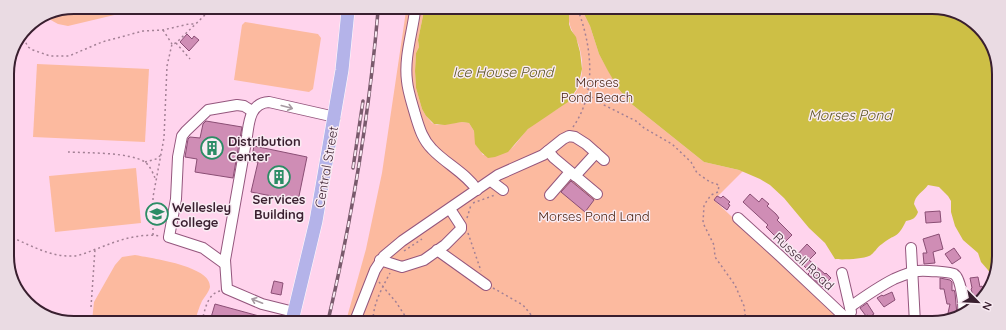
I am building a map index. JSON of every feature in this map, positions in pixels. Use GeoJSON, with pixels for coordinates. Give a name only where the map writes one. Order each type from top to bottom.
{"type":"FeatureCollection","features":[{"type":"Feature","properties":{"kind":"main road","name":"Central Street"},"geometry":{"type":"LineString","coordinates":[[293,316],[316,221],[335,118],[343,63],[348,14]]}},
{"type":"Feature","properties":{"kind":"street"},"geometry":{"type":"LineString","coordinates":[[415,14],[409,48],[407,76],[409,94],[419,126],[423,137],[430,146],[470,180],[478,190]]}},
{"type":"Feature","properties":{"kind":"street"},"geometry":{"type":"LineString","coordinates":[[291,316],[227,289],[225,264],[249,119],[252,111],[264,102],[335,118]]}},
{"type":"Feature","properties":{"kind":"street"},"geometry":{"type":"LineString","coordinates":[[225,264],[203,248],[169,237],[176,199],[178,158],[182,136],[186,130],[208,110],[237,105],[244,106],[252,111]]}},
{"type":"Feature","properties":{"kind":"street"},"geometry":{"type":"LineString","coordinates":[[357,316],[380,260],[398,244],[503,172],[538,157],[569,136],[579,139],[604,160]]}},
{"type":"Feature","properties":{"kind":"street"},"geometry":{"type":"LineString","coordinates":[[548,151],[597,194]]}},
{"type":"Feature","properties":{"kind":"street"},"geometry":{"type":"LineString","coordinates":[[550,195],[596,153]]}},
{"type":"Feature","properties":{"kind":"street"},"geometry":{"type":"LineString","coordinates":[[491,181],[503,190]]}},
{"type":"Feature","properties":{"kind":"street"},"geometry":{"type":"LineString","coordinates":[[380,260],[394,266],[402,267],[424,260],[445,245],[461,226],[450,209]]}},
{"type":"Feature","properties":{"kind":"street","name":"Russell Road"},"geometry":{"type":"LineString","coordinates":[[738,218],[844,316]]}},
{"type":"Feature","properties":{"kind":"street"},"geometry":{"type":"LineString","coordinates":[[911,248],[915,316]]}},
{"type":"Feature","properties":{"kind":"street"},"geometry":{"type":"LineString","coordinates":[[437,250],[486,285]]}},
{"type":"Feature","properties":{"kind":"street"},"geometry":{"type":"LineString","coordinates":[[850,307],[890,281],[913,272],[947,272],[954,274],[958,278],[959,282]]}},
{"type":"Feature","properties":{"kind":"street"},"geometry":{"type":"LineString","coordinates":[[842,273],[851,316]]}},
{"type":"Feature","properties":{"kind":"path"},"geometry":{"type":"LineString","coordinates":[[172,44],[206,14]]}},
{"type":"Feature","properties":{"kind":"path"},"geometry":{"type":"LineString","coordinates":[[569,136],[570,131],[579,117],[587,94],[590,78],[590,60],[584,25],[580,14]]}},
{"type":"Feature","properties":{"kind":"path"},"geometry":{"type":"LineString","coordinates":[[25,40],[28,47],[33,50],[50,56],[69,56],[102,42],[143,31],[163,30],[195,24]]}},
{"type":"Feature","properties":{"kind":"path"},"geometry":{"type":"LineString","coordinates":[[153,235],[153,196],[164,138],[167,66],[172,44],[163,30]]}},
{"type":"Feature","properties":{"kind":"path"},"geometry":{"type":"LineString","coordinates":[[176,42],[190,59]]}},
{"type":"Feature","properties":{"kind":"path"},"geometry":{"type":"LineString","coordinates":[[587,94],[602,104],[636,121],[644,128],[672,144],[691,162],[697,173],[710,182],[719,185],[718,192],[711,195],[704,206],[702,223],[714,245],[715,257],[724,268],[738,292],[744,306],[746,316]]}},
{"type":"Feature","properties":{"kind":"path"},"geometry":{"type":"LineString","coordinates":[[68,152],[119,155],[145,162],[156,159],[161,154]]}},
{"type":"Feature","properties":{"kind":"path"},"geometry":{"type":"LineString","coordinates":[[145,162],[156,178]]}},
{"type":"Feature","properties":{"kind":"path"},"geometry":{"type":"LineString","coordinates":[[467,214],[465,209],[471,205],[491,197],[503,190]]}},
{"type":"Feature","properties":{"kind":"path"},"geometry":{"type":"LineString","coordinates":[[466,220],[471,205]]}},
{"type":"Feature","properties":{"kind":"path"},"geometry":{"type":"LineString","coordinates":[[468,233],[486,285],[523,305],[532,316]]}},
{"type":"Feature","properties":{"kind":"path"},"geometry":{"type":"LineString","coordinates":[[14,239],[36,249],[60,255],[74,256],[123,239],[153,235],[169,237]]}},
{"type":"Feature","properties":{"kind":"path"},"geometry":{"type":"LineString","coordinates":[[373,316],[373,312],[383,286],[401,254],[425,237]]}},
{"type":"Feature","properties":{"kind":"path"},"geometry":{"type":"LineString","coordinates":[[91,307],[95,249]]}},
{"type":"Feature","properties":{"kind":"path"},"geometry":{"type":"LineString","coordinates":[[375,277],[405,316]]}},
{"type":"Feature","properties":{"kind":"path"},"geometry":{"type":"LineString","coordinates":[[203,316],[208,299],[215,292],[227,289]]}},
{"type":"Feature","properties":{"kind":"green space"},"geometry":{"type":"Polygon","coordinates":[[[74,14],[119,14],[68,26],[58,24],[50,20],[63,15],[74,14]]]}},
{"type":"Feature","properties":{"kind":"green space","name":"Morses Pond Land"},"geometry":{"type":"Polygon","coordinates":[[[406,14],[423,14],[418,40],[419,47],[416,53],[415,71],[416,88],[422,109],[432,123],[437,125],[462,122],[469,123],[474,131],[477,146],[483,155],[510,149],[529,128],[566,103],[579,87],[582,75],[582,60],[579,45],[572,31],[569,14],[584,14],[590,26],[599,54],[618,88],[629,102],[704,162],[743,171],[714,200],[838,316],[347,316],[366,249],[382,173],[406,14]]]}},
{"type":"Feature","properties":{"kind":"green space"},"geometry":{"type":"Polygon","coordinates":[[[245,22],[318,34],[321,38],[313,89],[309,92],[234,80],[242,25],[245,22]]]}},
{"type":"Feature","properties":{"kind":"green space"},"geometry":{"type":"Polygon","coordinates":[[[37,64],[149,69],[145,142],[33,137],[37,64]]]}},
{"type":"Feature","properties":{"kind":"green space"},"geometry":{"type":"Polygon","coordinates":[[[136,168],[141,223],[55,232],[49,176],[136,168]]]}},
{"type":"Feature","properties":{"kind":"green space"},"geometry":{"type":"Polygon","coordinates":[[[135,255],[166,261],[191,268],[201,274],[208,280],[210,287],[201,303],[196,316],[93,316],[94,302],[115,265],[122,257],[135,255]]]}},
{"type":"Feature","properties":{"kind":"water","name":"Ice House Pond"},"geometry":{"type":"Polygon","coordinates":[[[423,14],[569,14],[569,24],[576,37],[580,52],[582,69],[578,87],[568,102],[528,129],[508,152],[488,158],[475,144],[474,131],[469,123],[462,122],[445,125],[434,124],[426,116],[422,109],[416,88],[415,71],[416,53],[419,47],[418,40],[423,14]]]}},
{"type":"Feature","properties":{"kind":"water","name":"Morses Pond"},"geometry":{"type":"Polygon","coordinates":[[[584,14],[932,14],[947,16],[962,22],[968,26],[982,41],[991,63],[992,256],[989,272],[981,262],[978,253],[963,240],[955,226],[951,212],[951,201],[948,196],[939,187],[928,185],[915,201],[914,204],[918,212],[916,216],[906,221],[898,234],[880,245],[869,256],[852,259],[835,259],[825,243],[809,228],[784,198],[770,185],[739,170],[704,162],[629,102],[618,88],[599,54],[590,26],[584,14]]]}},
{"type":"Feature","properties":{"kind":"building"},"geometry":{"type":"Polygon","coordinates":[[[187,34],[192,39],[194,36],[199,40],[189,51],[180,42],[187,34]]]}},
{"type":"Feature","properties":{"kind":"building","name":"Distribution Center"},"geometry":{"type":"Polygon","coordinates":[[[206,121],[242,127],[233,178],[195,172],[197,159],[185,157],[188,139],[190,137],[200,138],[203,124],[206,121]]]}},
{"type":"Feature","properties":{"kind":"building","name":"Services Building"},"geometry":{"type":"Polygon","coordinates":[[[254,146],[307,157],[298,201],[251,192],[258,162],[251,161],[254,146]]]}},
{"type":"Feature","properties":{"kind":"building"},"geometry":{"type":"Polygon","coordinates":[[[571,181],[594,200],[585,212],[561,192],[571,181]]]}},
{"type":"Feature","properties":{"kind":"building"},"geometry":{"type":"Polygon","coordinates":[[[750,194],[759,202],[762,198],[769,204],[767,206],[779,218],[777,220],[792,235],[783,244],[766,227],[768,225],[743,202],[750,194]]]}},
{"type":"Feature","properties":{"kind":"building"},"geometry":{"type":"Polygon","coordinates":[[[717,196],[721,198],[723,196],[730,202],[727,210],[714,200],[717,196]]]}},
{"type":"Feature","properties":{"kind":"building"},"geometry":{"type":"Polygon","coordinates":[[[940,211],[941,222],[926,223],[925,212],[940,211]]]}},
{"type":"Feature","properties":{"kind":"building"},"geometry":{"type":"Polygon","coordinates":[[[939,234],[943,249],[933,252],[935,263],[924,264],[923,253],[927,253],[923,239],[939,234]]]}},
{"type":"Feature","properties":{"kind":"building"},"geometry":{"type":"Polygon","coordinates":[[[807,244],[816,253],[809,260],[831,278],[822,287],[808,274],[810,272],[795,257],[807,244]]]}},
{"type":"Feature","properties":{"kind":"building"},"geometry":{"type":"Polygon","coordinates":[[[954,248],[961,258],[952,264],[945,254],[954,248]]]}},
{"type":"Feature","properties":{"kind":"building"},"geometry":{"type":"Polygon","coordinates":[[[978,277],[979,282],[971,282],[970,278],[978,277]]]}},
{"type":"Feature","properties":{"kind":"building"},"geometry":{"type":"Polygon","coordinates":[[[940,278],[950,280],[952,282],[952,291],[954,290],[955,293],[957,310],[948,313],[950,304],[947,304],[944,289],[940,289],[940,278]]]}},
{"type":"Feature","properties":{"kind":"building"},"geometry":{"type":"Polygon","coordinates":[[[274,281],[283,283],[281,295],[271,293],[274,281]]]}},
{"type":"Feature","properties":{"kind":"building"},"geometry":{"type":"Polygon","coordinates":[[[892,292],[895,300],[884,307],[877,298],[892,292]]]}},
{"type":"Feature","properties":{"kind":"building"},"geometry":{"type":"Polygon","coordinates":[[[867,303],[874,314],[866,316],[860,308],[867,303]]]}},
{"type":"Feature","properties":{"kind":"building"},"geometry":{"type":"Polygon","coordinates":[[[215,304],[259,316],[211,316],[215,304]]]}},
{"type":"Feature","properties":{"kind":"railway"},"geometry":{"type":"LineString","coordinates":[[329,316],[345,244],[359,167],[370,90],[378,14]]}},
{"type":"Feature","properties":{"kind":"railway"},"geometry":{"type":"LineString","coordinates":[[353,168],[363,101]]}},
{"type":"Feature","properties":{"kind":"place","name":"Distribution Center"},"geometry":{"type":"Point","coordinates":[212,148]}},
{"type":"Feature","properties":{"kind":"place","name":"Services Building"},"geometry":{"type":"Point","coordinates":[279,177]}},
{"type":"Feature","properties":{"kind":"place","name":"Wellesley College"},"geometry":{"type":"Point","coordinates":[157,214]}},
{"type":"Feature","properties":{"kind":"park label","name":"Morses Pond Beach"},"geometry":{"type":"Point","coordinates":[597,90]}}]}
